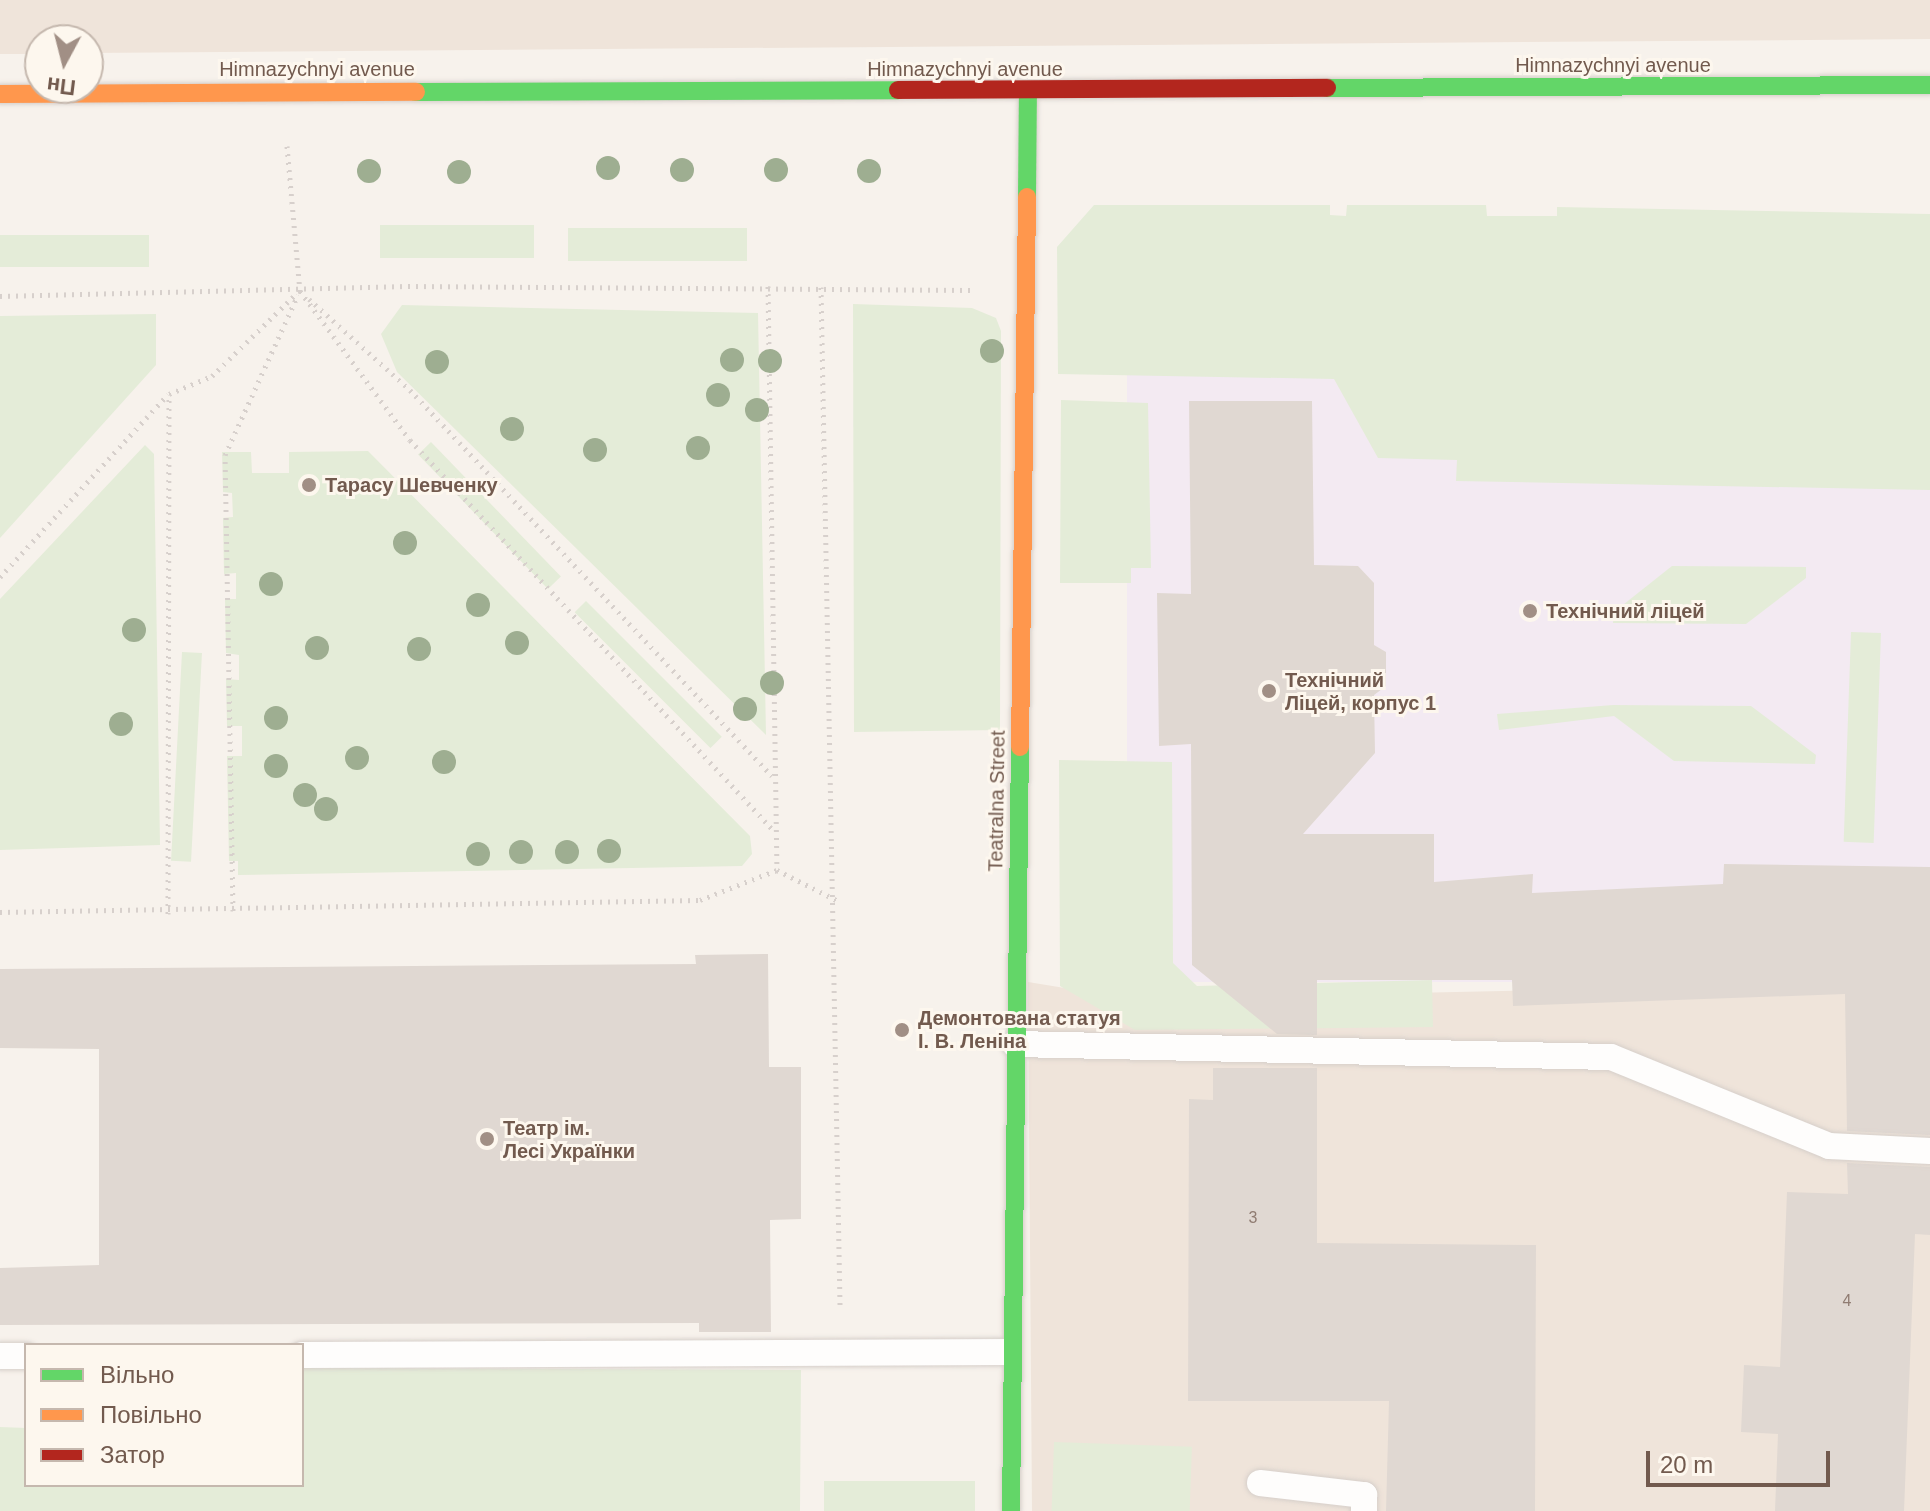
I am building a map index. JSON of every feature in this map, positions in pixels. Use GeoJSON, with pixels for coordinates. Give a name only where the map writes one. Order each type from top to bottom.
{"type":"FeatureCollection","features":[{"type":"Feature","properties":{"kind":"main road","name":"Himnazychnyi avenue"},"geometry":{"type":"LineString","coordinates":[[0,94],[282,90],[1028,91],[1930,85]]}},
{"type":"Feature","properties":{"kind":"main road","name":"Teatralna Street"},"geometry":{"type":"LineString","coordinates":[[1011,1511],[1009,1352],[1028,91]]}},
{"type":"Feature","properties":{"kind":"lane"},"geometry":{"type":"LineString","coordinates":[[1015,1044],[1611,1057],[1829,1146],[1930,1151]]}},
{"type":"Feature","properties":{"kind":"lane"},"geometry":{"type":"LineString","coordinates":[[304,1355],[1009,1352]]}},
{"type":"Feature","properties":{"kind":"lane"},"geometry":{"type":"LineString","coordinates":[[0,1356],[24,1356]]}},
{"type":"Feature","properties":{"kind":"lane"},"geometry":{"type":"LineString","coordinates":[[1260,1483],[1364,1495],[1364,1511]]}},
{"type":"Feature","properties":{"kind":"path"},"geometry":{"type":"LineString","coordinates":[[233,911],[225,455],[300,291],[282,90]]}},
{"type":"Feature","properties":{"kind":"path"},"geometry":{"type":"LineString","coordinates":[[768,286],[772,776],[777,870]]}},
{"type":"Feature","properties":{"kind":"path"},"geometry":{"type":"LineString","coordinates":[[0,296],[768,286],[1024,290]]}},
{"type":"Feature","properties":{"kind":"path"},"geometry":{"type":"LineString","coordinates":[[821,287],[838,901],[840,1352]]}},
{"type":"Feature","properties":{"kind":"path"},"geometry":{"type":"LineString","coordinates":[[0,577],[169,394],[212,376],[300,291]]}},
{"type":"Feature","properties":{"kind":"path"},"geometry":{"type":"LineString","coordinates":[[300,291],[410,390],[772,776]]}},
{"type":"Feature","properties":{"kind":"path"},"geometry":{"type":"LineString","coordinates":[[300,291],[410,440],[773,830]]}},
{"type":"Feature","properties":{"kind":"path"},"geometry":{"type":"LineString","coordinates":[[168,914],[169,394]]}},
{"type":"Feature","properties":{"kind":"path"},"geometry":{"type":"LineString","coordinates":[[0,912],[168,914],[700,900],[777,870],[838,901]]}},
{"type":"Feature","properties":{"kind":"shaded area"},"geometry":{"type":"Polygon","coordinates":[[[0,0],[1930,0],[1930,39],[104,53],[104,24],[24,24],[24,54],[0,54],[0,0]]]}},
{"type":"Feature","properties":{"kind":"shaded area","name":"Технічний ліцей"},"geometry":{"type":"Polygon","coordinates":[[[1127,239],[1930,239],[1930,982],[1127,982],[1127,239]]]}},
{"type":"Feature","properties":{"kind":"shaded area"},"geometry":{"type":"Polygon","coordinates":[[[1028,982],[1132,999],[1930,982],[1930,1511],[1032,1511],[1028,982]]]}},
{"type":"Feature","properties":{"kind":"green space"},"geometry":{"type":"Polygon","coordinates":[[[1094,205],[1330,205],[1330,215],[1346,216],[1347,205],[1486,205],[1487,216],[1557,216],[1557,207],[1930,214],[1930,490],[1456,481],[1457,460],[1378,458],[1334,379],[1058,374],[1057,247],[1094,205]]]}},
{"type":"Feature","properties":{"kind":"green space"},"geometry":{"type":"Polygon","coordinates":[[[380,225],[534,225],[534,258],[380,258],[380,225]]]}},
{"type":"Feature","properties":{"kind":"green space"},"geometry":{"type":"Polygon","coordinates":[[[568,228],[747,228],[747,261],[568,261],[568,228]]]}},
{"type":"Feature","properties":{"kind":"green space"},"geometry":{"type":"Polygon","coordinates":[[[0,235],[149,235],[149,267],[0,267],[0,235]]]}},
{"type":"Feature","properties":{"kind":"green space"},"geometry":{"type":"Polygon","coordinates":[[[853,304],[972,308],[996,318],[1001,331],[1000,730],[854,732],[853,304]]]}},
{"type":"Feature","properties":{"kind":"green space"},"geometry":{"type":"Polygon","coordinates":[[[402,305],[758,313],[766,735],[397,372],[381,334],[402,305]]]}},
{"type":"Feature","properties":{"kind":"green space"},"geometry":{"type":"Polygon","coordinates":[[[156,314],[156,365],[0,538],[0,316],[156,314]]]}},
{"type":"Feature","properties":{"kind":"green space"},"geometry":{"type":"Polygon","coordinates":[[[1061,400],[1148,403],[1151,568],[1131,568],[1131,583],[1060,583],[1061,400]]]}},
{"type":"Feature","properties":{"kind":"green space"},"geometry":{"type":"Polygon","coordinates":[[[431,442],[561,577],[548,589],[418,455],[431,442]]]}},
{"type":"Feature","properties":{"kind":"green space"},"geometry":{"type":"Polygon","coordinates":[[[145,445],[154,454],[160,845],[0,850],[0,599],[145,445]]]}},
{"type":"Feature","properties":{"kind":"green space"},"geometry":{"type":"Polygon","coordinates":[[[368,451],[750,836],[752,854],[742,866],[238,875],[238,861],[229,861],[227,756],[242,756],[242,726],[227,726],[226,679],[239,680],[239,655],[226,653],[225,599],[236,599],[236,573],[224,574],[223,518],[233,517],[232,493],[223,492],[222,452],[251,452],[252,473],[289,473],[289,452],[368,451]]]}},
{"type":"Feature","properties":{"kind":"green space"},"geometry":{"type":"Polygon","coordinates":[[[1672,566],[1806,567],[1806,578],[1746,624],[1613,623],[1614,612],[1672,566]]]}},
{"type":"Feature","properties":{"kind":"green space"},"geometry":{"type":"Polygon","coordinates":[[[586,601],[722,737],[710,748],[575,612],[586,601]]]}},
{"type":"Feature","properties":{"kind":"green space"},"geometry":{"type":"Polygon","coordinates":[[[1851,632],[1881,633],[1874,843],[1844,842],[1851,632]]]}},
{"type":"Feature","properties":{"kind":"green space"},"geometry":{"type":"Polygon","coordinates":[[[182,652],[202,653],[191,862],[171,861],[182,652]]]}},
{"type":"Feature","properties":{"kind":"green space"},"geometry":{"type":"Polygon","coordinates":[[[1613,705],[1751,706],[1816,755],[1815,764],[1674,761],[1614,716],[1499,730],[1497,714],[1613,705]]]}},
{"type":"Feature","properties":{"kind":"green space"},"geometry":{"type":"Polygon","coordinates":[[[1059,760],[1172,762],[1173,963],[1197,986],[1432,980],[1433,1027],[1135,1030],[1060,986],[1059,760]]]}},
{"type":"Feature","properties":{"kind":"green space"},"geometry":{"type":"Polygon","coordinates":[[[304,1368],[801,1370],[800,1511],[0,1511],[0,1427],[24,1428],[24,1487],[304,1487],[304,1368]]]}},
{"type":"Feature","properties":{"kind":"green space"},"geometry":{"type":"Polygon","coordinates":[[[1054,1442],[1192,1447],[1190,1511],[1052,1511],[1054,1442]]]}},
{"type":"Feature","properties":{"kind":"green space"},"geometry":{"type":"Polygon","coordinates":[[[824,1481],[975,1481],[975,1511],[824,1511],[824,1481]]]}},
{"type":"Feature","properties":{"kind":"building"},"geometry":{"type":"Polygon","coordinates":[[[1189,401],[1312,401],[1314,565],[1358,566],[1374,583],[1374,645],[1386,652],[1386,686],[1374,695],[1375,753],[1303,834],[1434,834],[1434,882],[1533,874],[1532,893],[1723,884],[1724,864],[1930,867],[1930,1135],[1847,1131],[1845,994],[1513,1006],[1512,980],[1317,980],[1317,1035],[1277,1034],[1192,965],[1191,744],[1159,746],[1157,593],[1191,594],[1189,401]]]}},
{"type":"Feature","properties":{"kind":"building","name":"Театр ім. Лесі Українки"},"geometry":{"type":"Polygon","coordinates":[[[768,954],[769,1067],[801,1067],[801,1219],[770,1220],[771,1332],[699,1332],[699,1323],[0,1325],[0,1268],[99,1265],[99,1049],[0,1048],[0,969],[696,964],[695,955],[768,954]]]}},
{"type":"Feature","properties":{"kind":"building"},"geometry":{"type":"Polygon","coordinates":[[[1213,1068],[1317,1068],[1317,1243],[1536,1245],[1535,1511],[1386,1511],[1389,1401],[1188,1401],[1189,1099],[1213,1100],[1213,1068]]]}},
{"type":"Feature","properties":{"kind":"building"},"geometry":{"type":"Polygon","coordinates":[[[1847,1163],[1930,1167],[1930,1235],[1915,1234],[1904,1511],[1775,1511],[1778,1434],[1741,1432],[1744,1365],[1780,1367],[1787,1192],[1848,1194],[1847,1163]]]}},
{"type":"Feature","properties":{"kind":"traffic: fast"},"geometry":{"type":"LineString","coordinates":[[1327,88],[1930,85]]}},
{"type":"Feature","properties":{"kind":"traffic: fast"},"geometry":{"type":"LineString","coordinates":[[416,92],[898,90]]}},
{"type":"Feature","properties":{"kind":"traffic: fast"},"geometry":{"type":"LineString","coordinates":[[1027,197],[1028,91]]}},
{"type":"Feature","properties":{"kind":"traffic: fast"},"geometry":{"type":"LineString","coordinates":[[1011,1511],[1020,747]]}},
{"type":"Feature","properties":{"kind":"traffic: slow"},"geometry":{"type":"LineString","coordinates":[[0,94],[416,92]]}},
{"type":"Feature","properties":{"kind":"traffic: slow"},"geometry":{"type":"LineString","coordinates":[[1020,747],[1027,197]]}},
{"type":"Feature","properties":{"kind":"traffic: jam"},"geometry":{"type":"LineString","coordinates":[[898,90],[1327,88]]}},
{"type":"Feature","properties":{"kind":"place","name":"Тарасу Шевченку"},"geometry":{"type":"Point","coordinates":[309,485]}},
{"type":"Feature","properties":{"kind":"place","name":"Технічний ліцей"},"geometry":{"type":"Point","coordinates":[1530,611]}},
{"type":"Feature","properties":{"kind":"place","name":"Технічний Ліцей, корпус 1"},"geometry":{"type":"Point","coordinates":[1269,691]}},
{"type":"Feature","properties":{"kind":"place","name":"Демонтована статуя І. В. Леніна"},"geometry":{"type":"Point","coordinates":[902,1030]}},
{"type":"Feature","properties":{"kind":"place","name":"Театр ім. Лесі Українки"},"geometry":{"type":"Point","coordinates":[487,1139]}}]}
